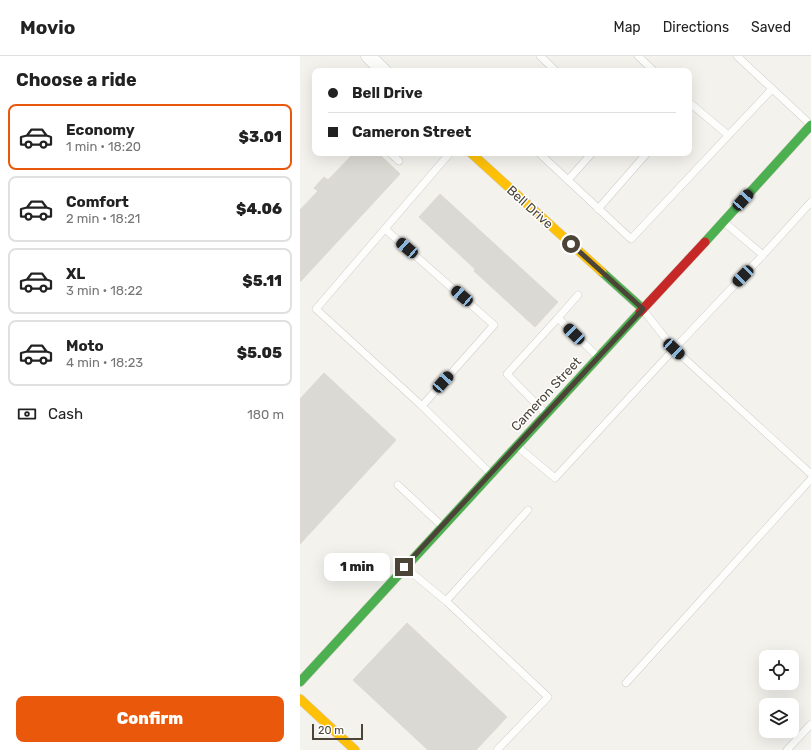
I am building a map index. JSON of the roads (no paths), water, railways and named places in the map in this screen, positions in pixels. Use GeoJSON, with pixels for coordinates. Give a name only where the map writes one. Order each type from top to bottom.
{"type":"FeatureCollection","features":[{"type":"Feature","properties":{"kind":"street","name":"Cameron Street"},"geometry":{"type":"LineString","coordinates":[[300,682],[516,445],[724,222],[811,125]]}},
{"type":"Feature","properties":{"kind":"street","name":"Bell Drive"},"geometry":{"type":"LineString","coordinates":[[474,156],[643,309]]}},
{"type":"Feature","properties":{"kind":"street"},"geometry":{"type":"LineString","coordinates":[[300,699],[355,750]]}},
{"type":"Feature","properties":{"kind":"lane"},"geometry":{"type":"LineString","coordinates":[[540,56],[553,68]]}},
{"type":"Feature","properties":{"kind":"lane"},"geometry":{"type":"LineString","coordinates":[[638,56],[651,68]]}},
{"type":"Feature","properties":{"kind":"lane"},"geometry":{"type":"LineString","coordinates":[[737,56],[811,125]]}},
{"type":"Feature","properties":{"kind":"lane"},"geometry":{"type":"LineString","coordinates":[[542,156],[631,239],[772,89]]}},
{"type":"Feature","properties":{"kind":"lane"},"geometry":{"type":"LineString","coordinates":[[692,106],[728,135]]}},
{"type":"Feature","properties":{"kind":"lane"},"geometry":{"type":"LineString","coordinates":[[393,156],[399,161]]}},
{"type":"Feature","properties":{"kind":"lane"},"geometry":{"type":"LineString","coordinates":[[447,156],[316,309],[422,406],[490,474]]}},
{"type":"Feature","properties":{"kind":"lane"},"geometry":{"type":"LineString","coordinates":[[568,180],[589,156]]}},
{"type":"Feature","properties":{"kind":"lane"},"geometry":{"type":"LineString","coordinates":[[598,209],[644,156]]}},
{"type":"Feature","properties":{"kind":"lane"},"geometry":{"type":"LineString","coordinates":[[516,445],[555,478],[811,202]]}},
{"type":"Feature","properties":{"kind":"lane"},"geometry":{"type":"LineString","coordinates":[[724,222],[763,255]]}},
{"type":"Feature","properties":{"kind":"lane"},"geometry":{"type":"LineString","coordinates":[[385,229],[494,325],[422,406]]}},
{"type":"Feature","properties":{"kind":"lane"},"geometry":{"type":"LineString","coordinates":[[546,414],[507,374],[578,295]]}},
{"type":"Feature","properties":{"kind":"lane"},"geometry":{"type":"LineString","coordinates":[[643,309],[674,349],[811,474]]}},
{"type":"Feature","properties":{"kind":"lane"},"geometry":{"type":"LineString","coordinates":[[558,318],[598,357]]}},
{"type":"Feature","properties":{"kind":"lane"},"geometry":{"type":"LineString","coordinates":[[626,683],[811,479]]}},
{"type":"Feature","properties":{"kind":"lane"},"geometry":{"type":"LineString","coordinates":[[398,485],[442,526]]}},
{"type":"Feature","properties":{"kind":"lane"},"geometry":{"type":"LineString","coordinates":[[446,601],[528,510]]}},
{"type":"Feature","properties":{"kind":"lane"},"geometry":{"type":"LineString","coordinates":[[404,567],[446,601],[548,697],[497,750]]}},
{"type":"Feature","properties":{"kind":"lane"},"geometry":{"type":"LineString","coordinates":[[787,750],[811,724]]}}]}
